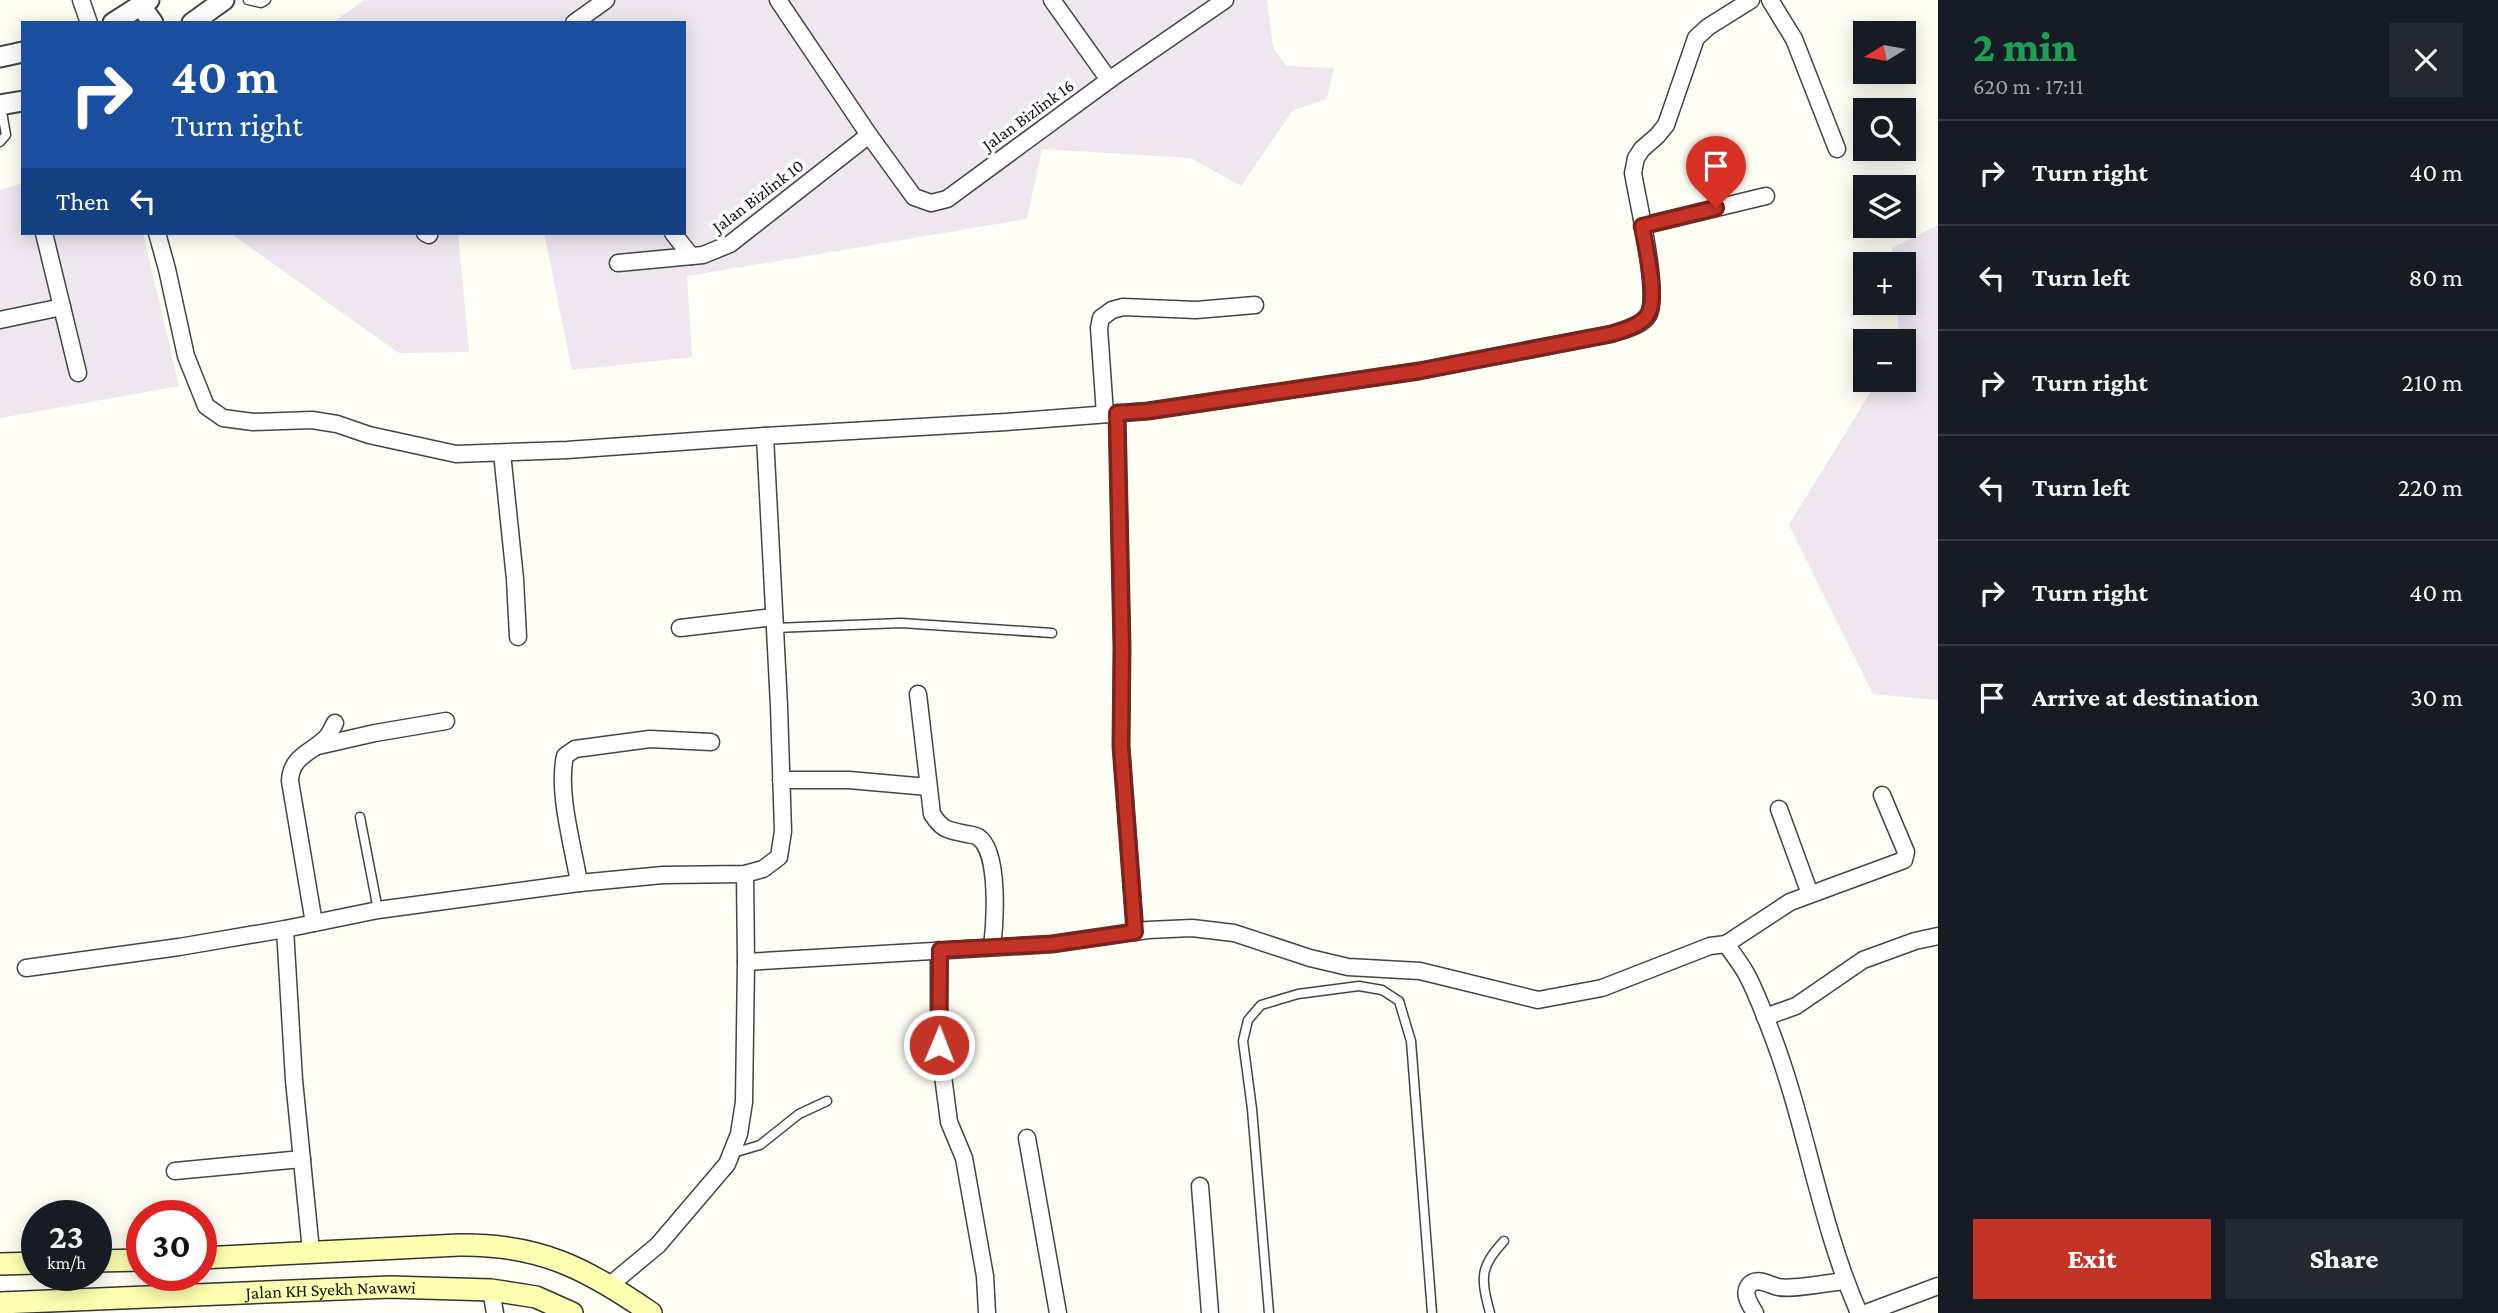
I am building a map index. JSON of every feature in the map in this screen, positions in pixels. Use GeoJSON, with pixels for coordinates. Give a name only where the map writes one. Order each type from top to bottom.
{"type":"FeatureCollection","features":[{"type":"Feature","properties":{"kind":"main road","name":"Jalan KH Syekh Nawawi"},"geometry":{"type":"LineString","coordinates":[[217,1257],[486,1245],[520,1249],[568,1262],[610,1285],[651,1313]]}},
{"type":"Feature","properties":{"kind":"main road"},"geometry":{"type":"LineString","coordinates":[[0,1264],[21,1263]]}},
{"type":"Feature","properties":{"kind":"main road","name":"Jalan KH Syekh Nawawi"},"geometry":{"type":"LineString","coordinates":[[0,1303],[71,1306],[211,1294],[390,1287],[491,1290],[536,1297],[572,1313]]}},
{"type":"Feature","properties":{"kind":"street"},"geometry":{"type":"LineString","coordinates":[[81,0],[88,21]]}},
{"type":"Feature","properties":{"kind":"street"},"geometry":{"type":"LineString","coordinates":[[195,21],[224,0]]}},
{"type":"Feature","properties":{"kind":"street"},"geometry":{"type":"LineString","coordinates":[[577,21],[606,0]]}},
{"type":"Feature","properties":{"kind":"street"},"geometry":{"type":"LineString","coordinates":[[778,0],[869,135]]}},
{"type":"Feature","properties":{"kind":"street"},"geometry":{"type":"LineString","coordinates":[[1052,0],[1109,80]]}},
{"type":"Feature","properties":{"kind":"street","name":"Jalan Bizlink 16"},"geometry":{"type":"LineString","coordinates":[[869,135],[914,197],[931,202],[947,199],[1109,80],[1224,0]]}},
{"type":"Feature","properties":{"kind":"street"},"geometry":{"type":"LineString","coordinates":[[158,235],[186,356],[206,406],[223,418],[253,422],[312,420],[456,454],[1148,411],[1419,371],[1611,334],[1637,325],[1648,315],[1652,293],[1633,173],[1636,158],[1666,125],[1696,38],[1708,27],[1751,0]]}},
{"type":"Feature","properties":{"kind":"street"},"geometry":{"type":"LineString","coordinates":[[1770,0],[1794,39],[1837,149]]}},
{"type":"Feature","properties":{"kind":"street"},"geometry":{"type":"LineString","coordinates":[[116,21],[145,3],[152,21]]}},
{"type":"Feature","properties":{"kind":"street"},"geometry":{"type":"LineString","coordinates":[[0,57],[21,52]]}},
{"type":"Feature","properties":{"kind":"street"},"geometry":{"type":"LineString","coordinates":[[1,105],[21,101]]}},
{"type":"Feature","properties":{"kind":"street","name":"Jalan Bizlink 10"},"geometry":{"type":"LineString","coordinates":[[618,263],[691,256],[716,251],[730,244],[869,135]]}},
{"type":"Feature","properties":{"kind":"street"},"geometry":{"type":"LineString","coordinates":[[1642,226],[1766,196]]}},
{"type":"Feature","properties":{"kind":"street"},"geometry":{"type":"LineString","coordinates":[[44,235],[78,373]]}},
{"type":"Feature","properties":{"kind":"street"},"geometry":{"type":"LineString","coordinates":[[675,235],[691,256]]}},
{"type":"Feature","properties":{"kind":"street"},"geometry":{"type":"LineString","coordinates":[[1135,932],[1121,746],[1122,648],[1111,413],[1101,318],[1106,313],[1123,307],[1196,310],[1255,305]]}},
{"type":"Feature","properties":{"kind":"street"},"geometry":{"type":"LineString","coordinates":[[0,320],[62,307]]}},
{"type":"Feature","properties":{"kind":"street"},"geometry":{"type":"LineString","coordinates":[[26,968],[179,947],[378,910],[579,883],[663,875],[744,874],[763,869],[779,857],[783,831],[765,436]]}},
{"type":"Feature","properties":{"kind":"street"},"geometry":{"type":"LineString","coordinates":[[502,453],[518,637]]}},
{"type":"Feature","properties":{"kind":"street"},"geometry":{"type":"LineString","coordinates":[[680,628],[775,623]]}},
{"type":"Feature","properties":{"kind":"street"},"geometry":{"type":"LineString","coordinates":[[918,694],[932,814],[941,827],[978,837],[986,848],[993,867],[995,921],[992,947]]}},
{"type":"Feature","properties":{"kind":"street"},"geometry":{"type":"LineString","coordinates":[[313,748],[375,733],[446,721]]}},
{"type":"Feature","properties":{"kind":"street"},"geometry":{"type":"LineString","coordinates":[[314,923],[289,781],[295,762],[326,738],[335,723]]}},
{"type":"Feature","properties":{"kind":"street"},"geometry":{"type":"LineString","coordinates":[[579,883],[565,798],[565,756],[575,749],[650,739],[711,742]]}},
{"type":"Feature","properties":{"kind":"street"},"geometry":{"type":"LineString","coordinates":[[781,780],[849,780],[928,787]]}},
{"type":"Feature","properties":{"kind":"street"},"geometry":{"type":"LineString","coordinates":[[746,962],[1052,944],[1135,932],[1192,928],[1234,933],[1310,958],[1348,967],[1420,971],[1538,1000],[1602,988],[1710,946],[1726,944],[1790,902],[1904,860],[1906,852],[1882,795]]}},
{"type":"Feature","properties":{"kind":"street"},"geometry":{"type":"LineString","coordinates":[[1779,809],[1810,894]]}},
{"type":"Feature","properties":{"kind":"street"},"geometry":{"type":"LineString","coordinates":[[610,1285],[658,1245],[727,1164],[738,1134],[744,1102],[744,874]]}},
{"type":"Feature","properties":{"kind":"street"},"geometry":{"type":"LineString","coordinates":[[285,929],[311,1251]]}},
{"type":"Feature","properties":{"kind":"street"},"geometry":{"type":"LineString","coordinates":[[1765,1017],[1796,1006],[1873,955],[1938,936]]}},
{"type":"Feature","properties":{"kind":"street"},"geometry":{"type":"LineString","coordinates":[[1726,944],[1747,975],[1765,1017],[1786,1076],[1844,1281],[1859,1313]]}},
{"type":"Feature","properties":{"kind":"street"},"geometry":{"type":"LineString","coordinates":[[940,950],[939,1045],[948,1122],[964,1158],[985,1276],[986,1313]]}},
{"type":"Feature","properties":{"kind":"street"},"geometry":{"type":"LineString","coordinates":[[1027,1138],[1058,1313]]}},
{"type":"Feature","properties":{"kind":"street"},"geometry":{"type":"LineString","coordinates":[[175,1171],[302,1159]]}},
{"type":"Feature","properties":{"kind":"street"},"geometry":{"type":"LineString","coordinates":[[1200,1186],[1210,1313]]}},
{"type":"Feature","properties":{"kind":"street"},"geometry":{"type":"LineString","coordinates":[[1755,1313],[1746,1293],[1754,1282],[1766,1282],[1780,1287],[1844,1281]]}},
{"type":"Feature","properties":{"kind":"street"},"geometry":{"type":"LineString","coordinates":[[1866,1313],[1938,1286]]}},
{"type":"Feature","properties":{"kind":"street"},"geometry":{"type":"LineString","coordinates":[[491,1290],[495,1313]]}},
{"type":"Feature","properties":{"kind":"lane"},"geometry":{"type":"LineString","coordinates":[[248,0],[261,3],[266,0]]}},
{"type":"Feature","properties":{"kind":"lane"},"geometry":{"type":"LineString","coordinates":[[0,142],[6,135],[1,105]]}},
{"type":"Feature","properties":{"kind":"lane"},"geometry":{"type":"LineString","coordinates":[[775,623],[901,623],[1052,633]]}},
{"type":"Feature","properties":{"kind":"lane"},"geometry":{"type":"LineString","coordinates":[[360,817],[378,910]]}},
{"type":"Feature","properties":{"kind":"lane"},"geometry":{"type":"LineString","coordinates":[[1269,1313],[1252,1109],[1243,1041],[1248,1020],[1261,1004],[1297,994],[1359,986],[1382,990],[1399,1001],[1411,1041],[1432,1313]]}},
{"type":"Feature","properties":{"kind":"lane"},"geometry":{"type":"LineString","coordinates":[[730,1154],[760,1145],[799,1114],[827,1101]]}},
{"type":"Feature","properties":{"kind":"lane"},"geometry":{"type":"LineString","coordinates":[[1490,1313],[1485,1288],[1485,1266],[1489,1256],[1504,1241]]}},
{"type":"Feature","properties":{"kind":"shaded area"},"geometry":{"type":"Polygon","coordinates":[[[364,0],[1267,0],[1273,47],[1286,66],[1334,68],[1327,99],[1293,110],[1241,186],[1191,158],[1042,149],[1027,219],[687,276],[692,357],[572,370],[544,235],[686,235],[686,21],[335,21],[364,0]]]}},
{"type":"Feature","properties":{"kind":"shaded area"},"geometry":{"type":"Polygon","coordinates":[[[21,184],[21,235],[143,235],[179,386],[0,418],[0,190],[21,184]]]}},
{"type":"Feature","properties":{"kind":"shaded area"},"geometry":{"type":"Polygon","coordinates":[[[1938,225],[1938,700],[1873,694],[1789,525],[1871,392],[1916,392],[1916,329],[1899,329],[1897,315],[1916,315],[1916,252],[1892,252],[1892,248],[1938,225]]]}},
{"type":"Feature","properties":{"kind":"shaded area"},"geometry":{"type":"Polygon","coordinates":[[[233,235],[458,235],[469,352],[399,353],[233,235]]]}},
{"type":"Feature","properties":{"kind":"route"},"geometry":{"type":"LineString","coordinates":[[939,1045],[940,950],[1052,944],[1135,932],[1121,746],[1122,648],[1117,413],[1148,411],[1419,371],[1611,334],[1637,325],[1648,315],[1652,293],[1642,226],[1716,208]]}}]}
